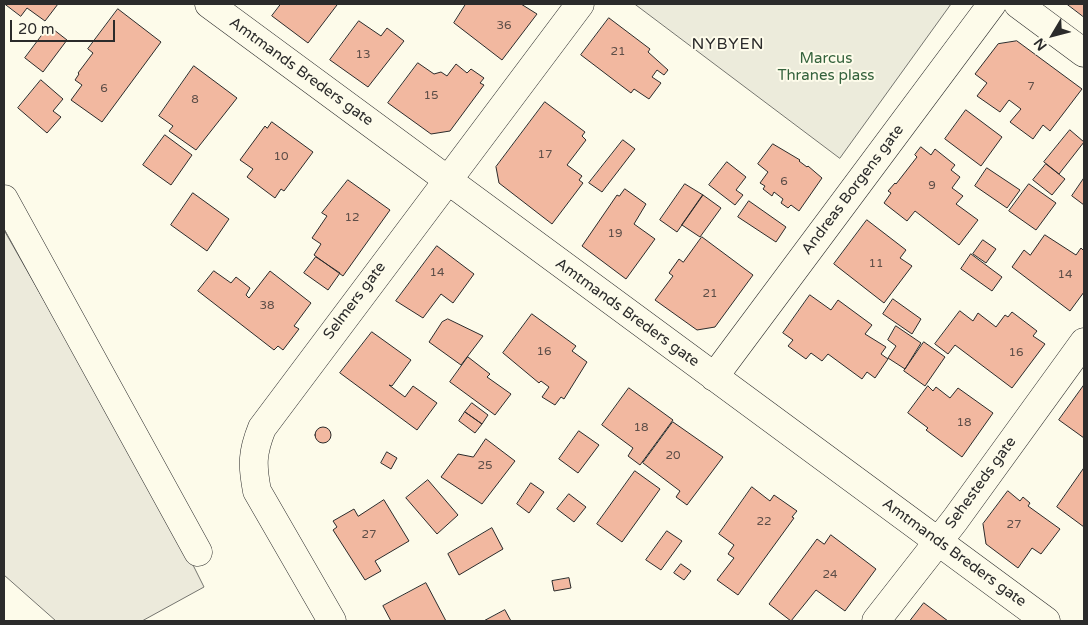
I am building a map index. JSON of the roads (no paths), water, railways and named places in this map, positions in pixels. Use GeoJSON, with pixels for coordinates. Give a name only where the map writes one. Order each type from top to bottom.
{"type":"FeatureCollection","features":[{"type":"Feature","properties":{"kind":"street","name":"Amtmands Breders gate"},"geometry":{"type":"LineString","coordinates":[[209,4],[1046,621]]}},
{"type":"Feature","properties":{"kind":"street","name":"Selmers gate"},"geometry":{"type":"LineString","coordinates":[[332,621],[257,492],[253,468],[253,450],[262,428],[283,399],[580,4]]}},
{"type":"Feature","properties":{"kind":"street","name":"Andreas Borgens gate"},"geometry":{"type":"LineString","coordinates":[[714,376],[992,4]]}},
{"type":"Feature","properties":{"kind":"street"},"geometry":{"type":"LineString","coordinates":[[1018,4],[1084,52]]}},
{"type":"Feature","properties":{"kind":"street"},"geometry":{"type":"LineString","coordinates":[[4,199],[198,552]]}},
{"type":"Feature","properties":{"kind":"street","name":"Sehesteds gate"},"geometry":{"type":"LineString","coordinates":[[876,621],[938,542],[1084,342]]}},
{"type":"Feature","properties":{"kind":"district","name":"NYBYEN"},"geometry":{"type":"Point","coordinates":[728,45]}},
{"type":"Feature","properties":{"kind":"park label","name":"Marcus Thranes plass"},"geometry":{"type":"Point","coordinates":[826,68]}}]}
